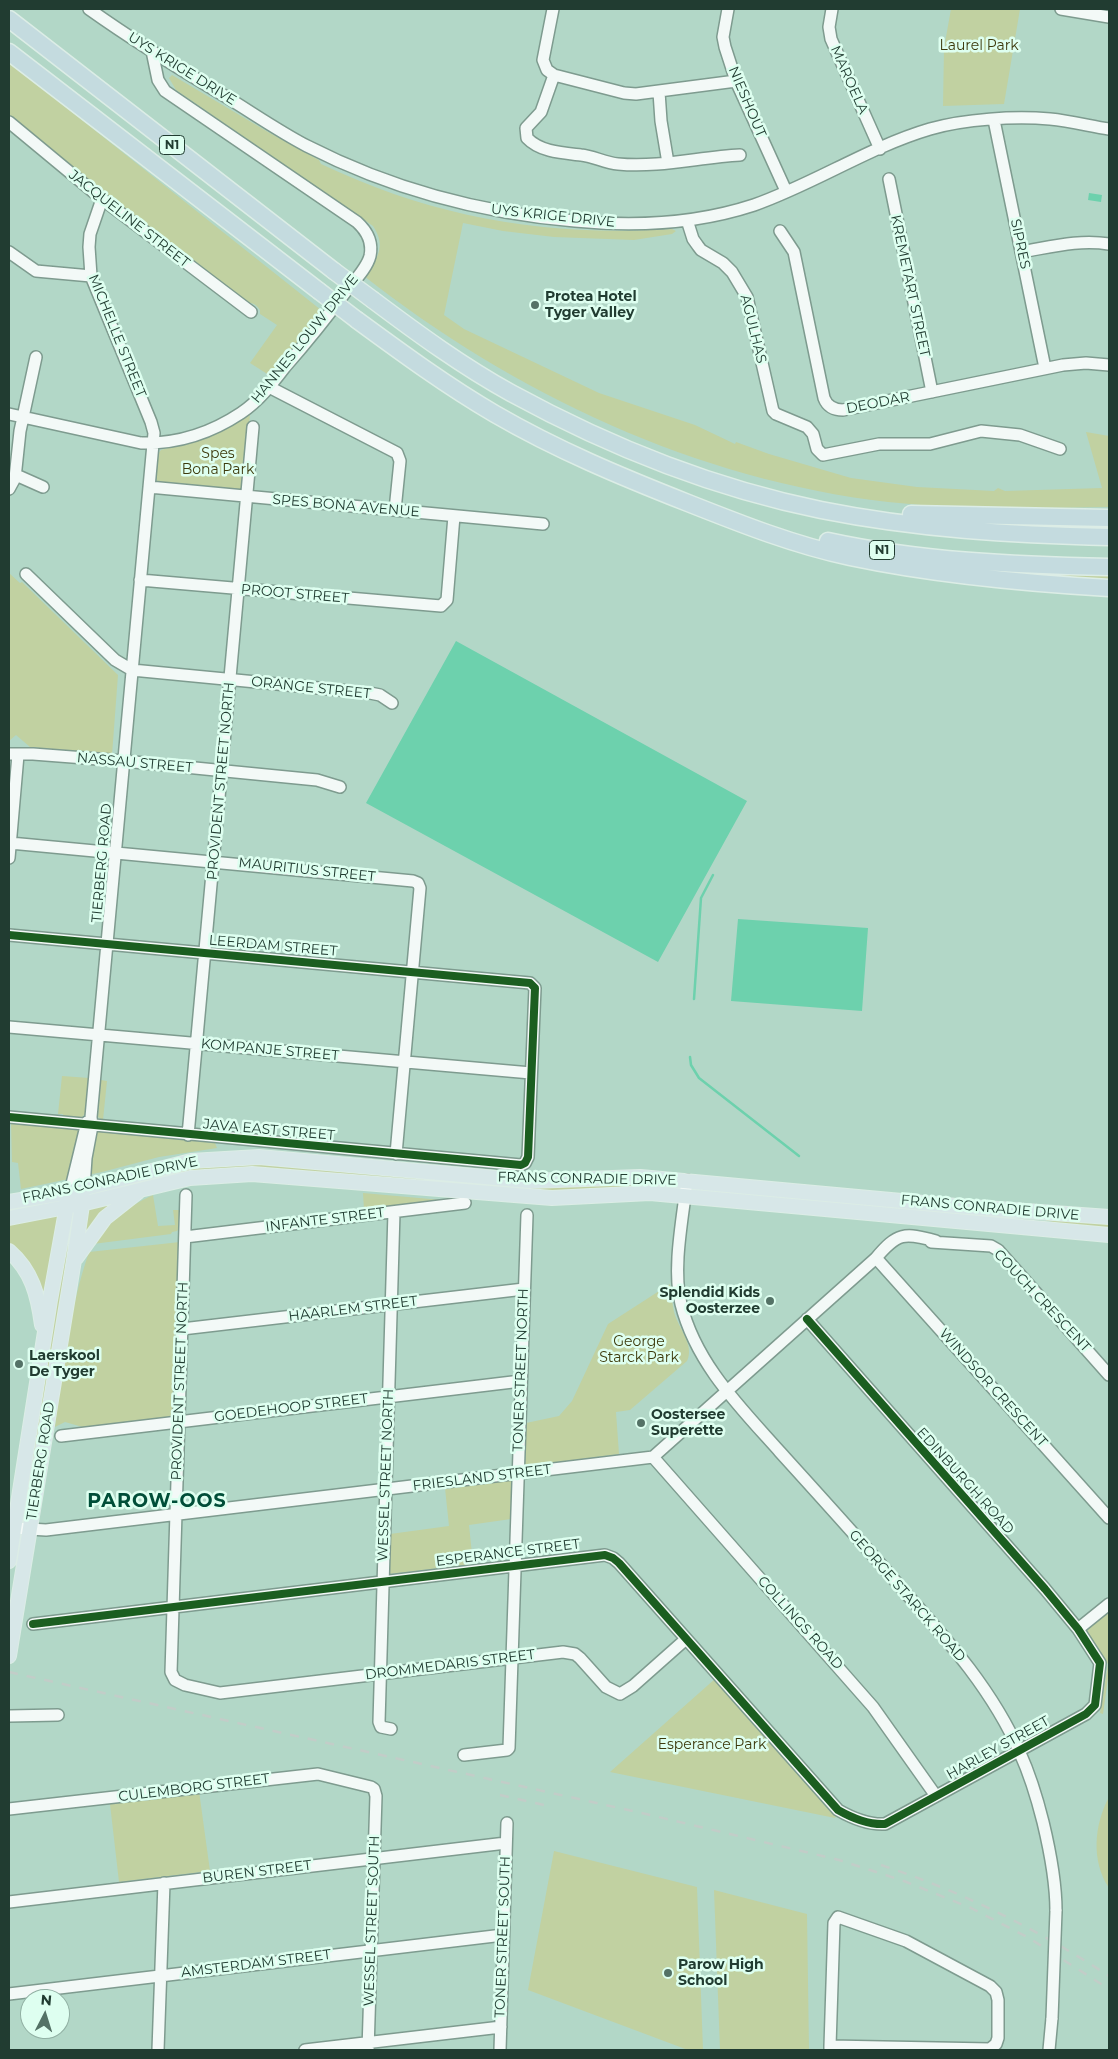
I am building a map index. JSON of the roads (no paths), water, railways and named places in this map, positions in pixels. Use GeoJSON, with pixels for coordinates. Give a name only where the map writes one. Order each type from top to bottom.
{"type":"FeatureCollection","features":[{"type":"Feature","properties":{"kind":"highway","name":"N1"},"geometry":{"type":"LineString","coordinates":[[9,19],[373,300],[434,344],[509,392],[556,417],[666,465],[772,498],[866,518],[960,530],[1035,535],[1109,536]]}},
{"type":"Feature","properties":{"kind":"highway","name":"N1"},"geometry":{"type":"LineString","coordinates":[[9,52],[318,291],[419,365],[496,414],[574,455],[662,493],[726,514],[840,544],[967,561],[1037,566],[1109,567]]}},
{"type":"Feature","properties":{"kind":"highway"},"geometry":{"type":"LineString","coordinates":[[662,493],[772,536],[850,557],[914,569],[967,576],[1109,588]]}},
{"type":"Feature","properties":{"kind":"highway"},"geometry":{"type":"LineString","coordinates":[[772,498],[918,515],[1109,518]]}},
{"type":"Feature","properties":{"kind":"main road","name":"FRANS CONRADIE DRIVE"},"geometry":{"type":"LineString","coordinates":[[9,1202],[70,1192],[191,1161],[259,1157],[530,1181],[640,1177],[687,1180],[956,1206],[1109,1217]]}},
{"type":"Feature","properties":{"kind":"main road","name":"FRANS CONRADIE DRIVE"},"geometry":{"type":"LineString","coordinates":[[9,1218],[81,1204],[190,1178],[252,1174],[552,1198],[632,1193],[685,1196],[1109,1235]]}},
{"type":"Feature","properties":{"kind":"main road","name":"TIERBERG ROAD"},"geometry":{"type":"LineString","coordinates":[[9,1656],[74,1260],[84,1188]]}},
{"type":"Feature","properties":{"kind":"main road"},"geometry":{"type":"LineString","coordinates":[[74,1260],[106,1218],[143,1188]]}},
{"type":"Feature","properties":{"kind":"main road","name":"TIERBERG ROAD"},"geometry":{"type":"LineString","coordinates":[[9,1561],[70,1192]]}},
{"type":"Feature","properties":{"kind":"main road"},"geometry":{"type":"LineString","coordinates":[[9,1251],[17,1258],[31,1278],[38,1300],[44,1343]]}},
{"type":"Feature","properties":{"kind":"street","name":"UYS KRIGE DRIVE"},"geometry":{"type":"LineString","coordinates":[[90,9],[163,58],[305,145],[365,174],[425,194],[498,212],[557,220],[609,224],[648,223],[706,217],[754,205],[931,128],[958,123],[1049,119],[1109,129]]}},
{"type":"Feature","properties":{"kind":"street"},"geometry":{"type":"LineString","coordinates":[[553,9],[543,60],[552,79],[541,112],[526,128],[525,136],[530,142],[559,153],[583,155],[617,164],[689,162],[709,157],[740,155]]}},
{"type":"Feature","properties":{"kind":"street","name":"NIESHOUT"},"geometry":{"type":"LineString","coordinates":[[728,9],[723,37],[736,80],[786,191]]}},
{"type":"Feature","properties":{"kind":"street","name":"MAROELA"},"geometry":{"type":"LineString","coordinates":[[832,9],[829,27],[833,43],[880,149]]}},
{"type":"Feature","properties":{"kind":"street"},"geometry":{"type":"LineString","coordinates":[[1061,9],[1095,12],[1109,17]]}},
{"type":"Feature","properties":{"kind":"street","name":"HANNES LOUW DRIVE"},"geometry":{"type":"LineString","coordinates":[[9,414],[129,441],[153,443],[192,436],[218,427],[248,408],[269,387],[321,325],[366,265],[370,253],[370,239],[366,231],[357,222],[168,94],[160,86],[152,51]]}},
{"type":"Feature","properties":{"kind":"street"},"geometry":{"type":"LineString","coordinates":[[155,70],[163,58]]}},
{"type":"Feature","properties":{"kind":"street"},"geometry":{"type":"LineString","coordinates":[[552,79],[624,93],[660,92],[736,80]]}},
{"type":"Feature","properties":{"kind":"street"},"geometry":{"type":"LineString","coordinates":[[660,92],[661,122],[668,163]]}},
{"type":"Feature","properties":{"kind":"street","name":"SIPRES"},"geometry":{"type":"LineString","coordinates":[[994,120],[1045,368]]}},
{"type":"Feature","properties":{"kind":"street","name":"JACQUELINE STREET"},"geometry":{"type":"LineString","coordinates":[[9,122],[102,199],[251,312]]}},
{"type":"Feature","properties":{"kind":"street","name":"KREMETART STREET"},"geometry":{"type":"LineString","coordinates":[[889,179],[932,392]]}},
{"type":"Feature","properties":{"kind":"street","name":"MICHELLE STREET"},"geometry":{"type":"LineString","coordinates":[[102,199],[90,234],[89,247],[92,276],[151,422],[154,433],[153,443]]}},
{"type":"Feature","properties":{"kind":"street","name":"AGULHAS"},"geometry":{"type":"LineString","coordinates":[[687,220],[693,239],[698,246],[723,263],[732,272],[747,297],[772,409],[776,414],[809,428],[813,434],[817,449],[823,454],[879,444],[930,444],[982,431],[1020,435],[1060,449]]}},
{"type":"Feature","properties":{"kind":"street","name":"DEODAR"},"geometry":{"type":"LineString","coordinates":[[780,231],[794,252],[824,398],[834,409],[843,410],[1045,368],[1078,363],[1109,365]]}},
{"type":"Feature","properties":{"kind":"street"},"geometry":{"type":"LineString","coordinates":[[1022,252],[1072,243],[1109,244]]}},
{"type":"Feature","properties":{"kind":"street"},"geometry":{"type":"LineString","coordinates":[[9,252],[36,271],[92,276]]}},
{"type":"Feature","properties":{"kind":"street"},"geometry":{"type":"LineString","coordinates":[[9,489],[16,475],[23,416],[36,357]]}},
{"type":"Feature","properties":{"kind":"street"},"geometry":{"type":"LineString","coordinates":[[269,387],[397,453],[400,461],[395,510]]}},
{"type":"Feature","properties":{"kind":"street","name":"PROVIDENT STREET NORTH"},"geometry":{"type":"LineString","coordinates":[[188,1135],[253,427]]}},
{"type":"Feature","properties":{"kind":"street","name":"TIERBERG ROAD"},"geometry":{"type":"LineString","coordinates":[[84,1188],[153,443]]}},
{"type":"Feature","properties":{"kind":"street"},"geometry":{"type":"LineString","coordinates":[[16,475],[43,487]]}},
{"type":"Feature","properties":{"kind":"street","name":"SPES BONA AVENUE"},"geometry":{"type":"LineString","coordinates":[[149,487],[543,524]]}},
{"type":"Feature","properties":{"kind":"street","name":"PROOT STREET"},"geometry":{"type":"LineString","coordinates":[[140,580],[443,606],[447,600],[454,516]]}},
{"type":"Feature","properties":{"kind":"street","name":"ORANGE STREET"},"geometry":{"type":"LineString","coordinates":[[26,574],[115,660],[132,670],[376,694],[392,703]]}},
{"type":"Feature","properties":{"kind":"street"},"geometry":{"type":"LineString","coordinates":[[9,858],[13,754]]}},
{"type":"Feature","properties":{"kind":"street","name":"NASSAU STREET"},"geometry":{"type":"LineString","coordinates":[[13,754],[124,761],[317,780],[340,787]]}},
{"type":"Feature","properties":{"kind":"street","name":"MAURITIUS STREET"},"geometry":{"type":"LineString","coordinates":[[10,843],[413,880],[418,883],[420,888],[413,972]]}},
{"type":"Feature","properties":{"kind":"street","name":"LEERDAM STREET"},"geometry":{"type":"LineString","coordinates":[[9,935],[530,983],[534,986],[531,1074]]}},
{"type":"Feature","properties":{"kind":"street"},"geometry":{"type":"LineString","coordinates":[[396,1154],[413,972]]}},
{"type":"Feature","properties":{"kind":"street","name":"KOMPANJE STREET"},"geometry":{"type":"LineString","coordinates":[[9,1027],[531,1074]]}},
{"type":"Feature","properties":{"kind":"street","name":"JAVA EAST STREET"},"geometry":{"type":"LineString","coordinates":[[9,1117],[90,1122],[188,1135],[521,1165],[526,1161],[531,1074]]}},
{"type":"Feature","properties":{"kind":"street","name":"TIERBERG ROAD"},"geometry":{"type":"LineString","coordinates":[[70,1192],[90,1122]]}},
{"type":"Feature","properties":{"kind":"street","name":"GEORGE STARCK ROAD"},"geometry":{"type":"LineString","coordinates":[[687,1180],[678,1264],[678,1287],[681,1304],[698,1350],[726,1390],[953,1647],[990,1697],[1020,1751],[1030,1775],[1047,1840],[1054,1880],[1056,1911],[1049,2050]]}},
{"type":"Feature","properties":{"kind":"street","name":"PROVIDENT STREET NORTH"},"geometry":{"type":"LineString","coordinates":[[179,1683],[173,1678],[171,1672],[186,1195]]}},
{"type":"Feature","properties":{"kind":"street","name":"INFANTE STREET"},"geometry":{"type":"LineString","coordinates":[[185,1237],[465,1203]]}},
{"type":"Feature","properties":{"kind":"street","name":"WESSEL STREET NORTH"},"geometry":{"type":"LineString","coordinates":[[391,1729],[382,1727],[379,1724],[394,1212]]}},
{"type":"Feature","properties":{"kind":"street","name":"TONER STREET NORTH"},"geometry":{"type":"LineString","coordinates":[[464,1756],[507,1750],[509,1748],[527,1215]]}},
{"type":"Feature","properties":{"kind":"street","name":"COUCH CRESCENT"},"geometry":{"type":"LineString","coordinates":[[878,1256],[901,1240],[991,1246],[998,1250],[1109,1375]]}},
{"type":"Feature","properties":{"kind":"street"},"geometry":{"type":"LineString","coordinates":[[653,1457],[878,1256]]}},
{"type":"Feature","properties":{"kind":"street","name":"WINDSOR CRESCENT"},"geometry":{"type":"LineString","coordinates":[[878,1256],[1109,1518]]}},
{"type":"Feature","properties":{"kind":"street","name":"HAARLEM STREET"},"geometry":{"type":"LineString","coordinates":[[182,1329],[524,1289]]}},
{"type":"Feature","properties":{"kind":"street","name":"EDINBURGH ROAD"},"geometry":{"type":"LineString","coordinates":[[807,1319],[1045,1589],[1078,1629],[1100,1663]]}},
{"type":"Feature","properties":{"kind":"street","name":"GOEDEHOOP STREET"},"geometry":{"type":"LineString","coordinates":[[61,1436],[521,1381]]}},
{"type":"Feature","properties":{"kind":"street","name":"FRIESLAND STREET"},"geometry":{"type":"LineString","coordinates":[[14,1532],[29,1533],[653,1457]]}},
{"type":"Feature","properties":{"kind":"street","name":"COLLINGS ROAD"},"geometry":{"type":"LineString","coordinates":[[653,1457],[873,1707],[936,1796]]}},
{"type":"Feature","properties":{"kind":"street","name":"ESPERANCE STREET"},"geometry":{"type":"LineString","coordinates":[[33,1624],[599,1555],[609,1556],[618,1563],[838,1810],[848,1816],[873,1824]]}},
{"type":"Feature","properties":{"kind":"street"},"geometry":{"type":"LineString","coordinates":[[1078,1629],[1109,1604]]}},
{"type":"Feature","properties":{"kind":"street","name":"DROMMEDARIS STREET"},"geometry":{"type":"LineString","coordinates":[[179,1683],[220,1693],[563,1652],[575,1654],[606,1687],[620,1694],[633,1686],[686,1639]]}},
{"type":"Feature","properties":{"kind":"street","name":"HARLEY STREET"},"geometry":{"type":"LineString","coordinates":[[873,1824],[890,1822],[1092,1710],[1097,1694],[1100,1663]]}},
{"type":"Feature","properties":{"kind":"street"},"geometry":{"type":"LineString","coordinates":[[9,1716],[58,1715]]}},
{"type":"Feature","properties":{"kind":"street","name":"CULEMBORG STREET"},"geometry":{"type":"LineString","coordinates":[[9,1809],[318,1774],[371,1787],[376,1792]]}},
{"type":"Feature","properties":{"kind":"street","name":"WESSEL STREET SOUTH"},"geometry":{"type":"LineString","coordinates":[[368,2046],[376,1792]]}},
{"type":"Feature","properties":{"kind":"street","name":"TONER STREET SOUTH"},"geometry":{"type":"LineString","coordinates":[[500,2050],[506,1823]]}},
{"type":"Feature","properties":{"kind":"street","name":"BUREN STREET"},"geometry":{"type":"LineString","coordinates":[[9,1902],[506,1843]]}},
{"type":"Feature","properties":{"kind":"street"},"geometry":{"type":"LineString","coordinates":[[158,2050],[164,1883]]}},
{"type":"Feature","properties":{"kind":"street"},"geometry":{"type":"LineString","coordinates":[[841,1917],[899,1938],[990,1986],[996,1992],[998,2000],[998,2038],[996,2044],[990,2049],[830,2048],[834,1923],[836,1918],[841,1917]]}},
{"type":"Feature","properties":{"kind":"street","name":"AMSTERDAM STREET"},"geometry":{"type":"LineString","coordinates":[[9,1994],[504,1935]]}},
{"type":"Feature","properties":{"kind":"street"},"geometry":{"type":"LineString","coordinates":[[305,2050],[368,2046],[501,2027]]}},
{"type":"Feature","properties":{"kind":"waterway"},"geometry":{"type":"LineString","coordinates":[[694,999],[701,898],[713,875]]}},
{"type":"Feature","properties":{"kind":"waterway"},"geometry":{"type":"LineString","coordinates":[[690,1057],[691,1065],[699,1078],[799,1156]]}},
{"type":"Feature","properties":{"kind":"railway"},"geometry":{"type":"LineString","coordinates":[[9,1672],[646,1814],[839,1860],[904,1881],[971,1908],[1029,1938],[1109,1989]]}},
{"type":"Feature","properties":{"kind":"railway"},"geometry":{"type":"LineString","coordinates":[[500,1795],[548,1806]]}},
{"type":"Feature","properties":{"kind":"railway"},"geometry":{"type":"LineString","coordinates":[[881,1865],[941,1887],[999,1913],[1055,1943],[1109,1976]]}},
{"type":"Feature","properties":{"kind":"place","name":"Protea Hotel Tyger Valley"},"geometry":{"type":"Point","coordinates":[535,305]}},
{"type":"Feature","properties":{"kind":"place","name":"Splendid Kids Oosterzee"},"geometry":{"type":"Point","coordinates":[770,1301]}},
{"type":"Feature","properties":{"kind":"place","name":"Laerskool De Tyger"},"geometry":{"type":"Point","coordinates":[19,1364]}},
{"type":"Feature","properties":{"kind":"place","name":"Oostersee Superette"},"geometry":{"type":"Point","coordinates":[641,1423]}},
{"type":"Feature","properties":{"kind":"place","name":"Parow High School"},"geometry":{"type":"Point","coordinates":[668,1973]}},
{"type":"Feature","properties":{"kind":"district","name":"PAROW-OOS"},"geometry":{"type":"Point","coordinates":[157,1501]}},
{"type":"Feature","properties":{"kind":"park label","name":"Laurel Park"},"geometry":{"type":"Point","coordinates":[979,46]}},
{"type":"Feature","properties":{"kind":"park label","name":"Spes Bona Park"},"geometry":{"type":"Point","coordinates":[218,462]}},
{"type":"Feature","properties":{"kind":"park label","name":"George Starck Park"},"geometry":{"type":"Point","coordinates":[639,1350]}},
{"type":"Feature","properties":{"kind":"park label","name":"Esperance Park"},"geometry":{"type":"Point","coordinates":[712,1745]}}]}
